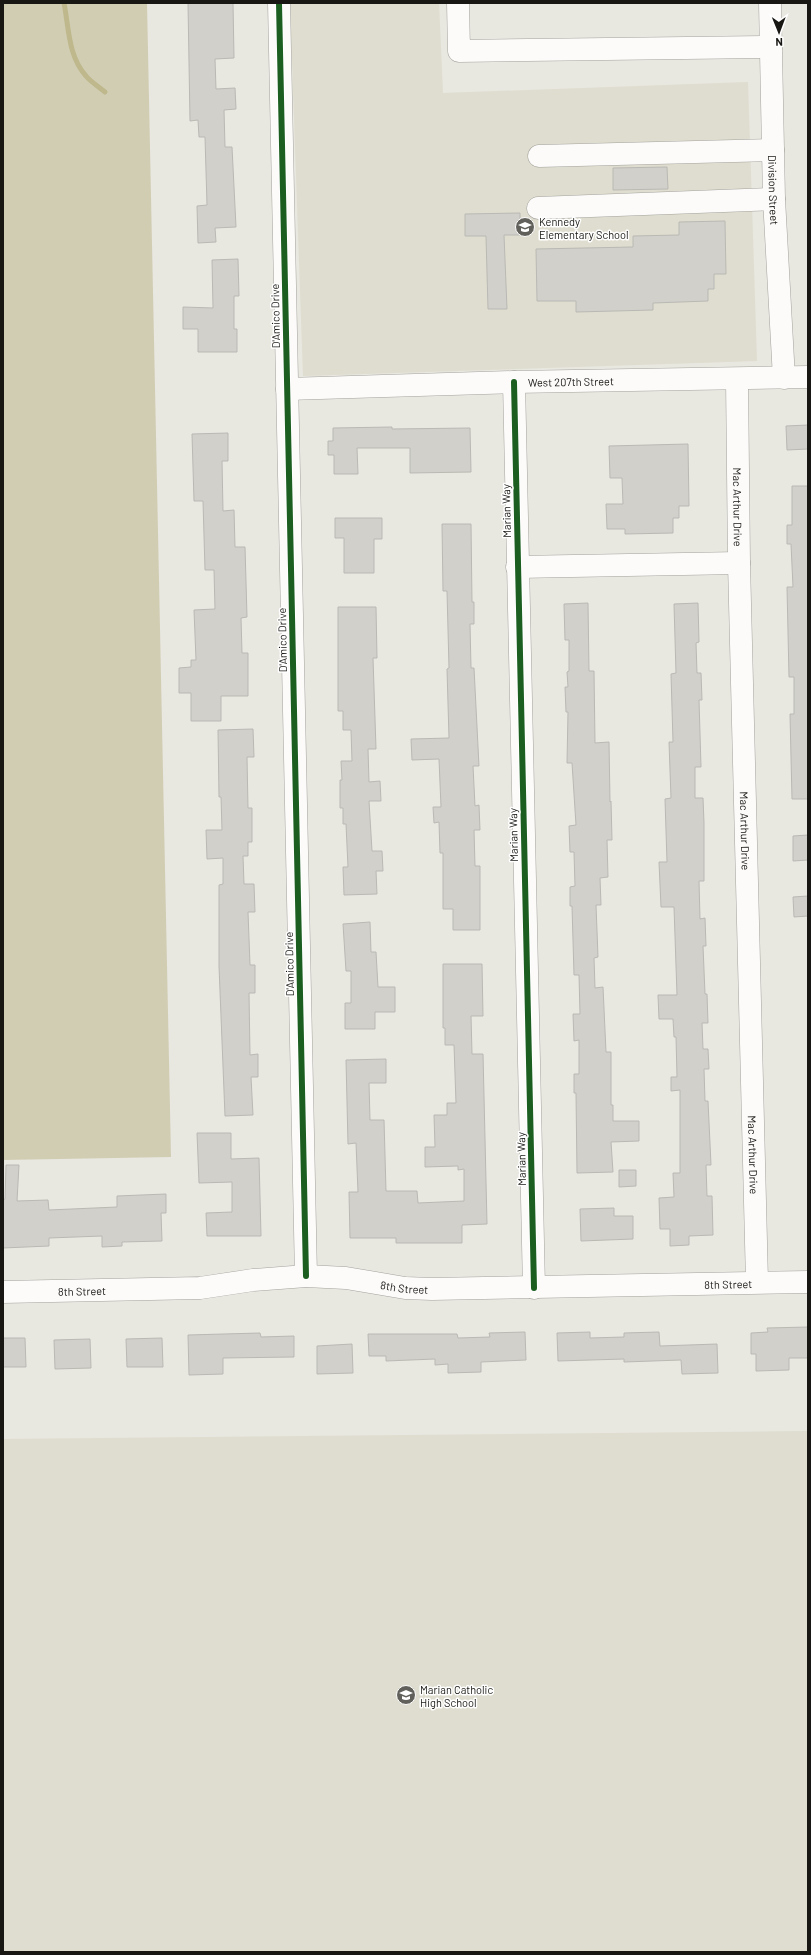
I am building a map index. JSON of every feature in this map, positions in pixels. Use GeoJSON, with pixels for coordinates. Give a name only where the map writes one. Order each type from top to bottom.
{"type":"FeatureCollection","features":[{"type":"Feature","properties":{"kind":"street","name":"D'Amico Drive"},"geometry":{"type":"LineString","coordinates":[[279,3],[306,1276]]}},
{"type":"Feature","properties":{"kind":"street"},"geometry":{"type":"LineString","coordinates":[[458,3],[459,51],[771,47]]}},
{"type":"Feature","properties":{"kind":"street","name":"Division Street"},"geometry":{"type":"LineString","coordinates":[[770,3],[774,199],[784,378]]}},
{"type":"Feature","properties":{"kind":"street"},"geometry":{"type":"LineString","coordinates":[[539,156],[773,150]]}},
{"type":"Feature","properties":{"kind":"street"},"geometry":{"type":"LineString","coordinates":[[538,208],[774,199]]}},
{"type":"Feature","properties":{"kind":"street","name":"West 207th Street"},"geometry":{"type":"LineString","coordinates":[[287,388],[514,382],[808,377]]}},
{"type":"Feature","properties":{"kind":"street","name":"Mac Arthur Drive"},"geometry":{"type":"LineString","coordinates":[[737,379],[757,1282]]}},
{"type":"Feature","properties":{"kind":"street","name":"Marian Way"},"geometry":{"type":"LineString","coordinates":[[514,382],[534,1288]]}},
{"type":"Feature","properties":{"kind":"street"},"geometry":{"type":"LineString","coordinates":[[517,567],[740,562]]}},
{"type":"Feature","properties":{"kind":"street","name":"8th Street"},"geometry":{"type":"LineString","coordinates":[[3,1292],[183,1289],[217,1286],[254,1280],[306,1276],[346,1278],[405,1288],[534,1288],[808,1282]]}},
{"type":"Feature","properties":{"kind":"shaded area"},"geometry":{"type":"Polygon","coordinates":[[[3,3],[147,3],[171,1157],[3,1160],[3,3]]]}},
{"type":"Feature","properties":{"kind":"shaded area","name":"Kennedy Elementary School"},"geometry":{"type":"Polygon","coordinates":[[[290,3],[439,3],[443,93],[748,82],[757,361],[303,376],[290,3]]]}},
{"type":"Feature","properties":{"kind":"shaded area","name":"Marian Catholic High School"},"geometry":{"type":"Polygon","coordinates":[[[808,1431],[808,1952],[3,1952],[3,1439],[808,1431]]]}},
{"type":"Feature","properties":{"kind":"building"},"geometry":{"type":"Polygon","coordinates":[[[188,3],[233,3],[234,58],[215,59],[216,89],[235,88],[236,109],[224,110],[225,147],[232,147],[236,227],[215,228],[216,242],[198,243],[197,206],[207,205],[205,137],[199,137],[198,120],[190,121],[188,3]]]}},
{"type":"Feature","properties":{"kind":"building"},"geometry":{"type":"Polygon","coordinates":[[[667,167],[668,189],[613,190],[613,168],[667,167]]]}},
{"type":"Feature","properties":{"kind":"building"},"geometry":{"type":"Polygon","coordinates":[[[520,213],[520,235],[504,235],[507,309],[488,309],[486,236],[465,236],[465,214],[520,213]]]}},
{"type":"Feature","properties":{"kind":"building"},"geometry":{"type":"Polygon","coordinates":[[[725,221],[726,274],[714,274],[714,289],[708,289],[708,301],[653,303],[653,310],[576,312],[576,301],[537,301],[536,249],[633,247],[633,236],[679,235],[679,222],[725,221]]]}},
{"type":"Feature","properties":{"kind":"building"},"geometry":{"type":"Polygon","coordinates":[[[238,259],[239,296],[234,296],[234,329],[237,329],[237,352],[198,352],[198,329],[183,329],[183,307],[213,308],[212,260],[238,259]]]}},
{"type":"Feature","properties":{"kind":"building"},"geometry":{"type":"Polygon","coordinates":[[[808,425],[808,449],[787,450],[786,426],[808,425]]]}},
{"type":"Feature","properties":{"kind":"building"},"geometry":{"type":"Polygon","coordinates":[[[392,427],[392,429],[470,428],[471,472],[410,473],[410,448],[357,448],[358,474],[334,474],[334,455],[328,455],[328,441],[333,441],[333,428],[392,427]]]}},
{"type":"Feature","properties":{"kind":"building"},"geometry":{"type":"Polygon","coordinates":[[[228,433],[228,461],[222,461],[223,511],[234,510],[235,547],[245,547],[247,617],[241,618],[242,653],[248,653],[248,696],[221,696],[221,721],[191,721],[191,693],[179,693],[179,668],[191,667],[191,660],[196,660],[194,610],[215,609],[214,570],[205,570],[203,501],[194,501],[192,434],[228,433]]]}},
{"type":"Feature","properties":{"kind":"building"},"geometry":{"type":"Polygon","coordinates":[[[688,444],[689,506],[679,506],[679,518],[673,518],[673,533],[625,534],[625,529],[607,529],[606,504],[623,504],[622,478],[610,478],[609,446],[688,444]]]}},
{"type":"Feature","properties":{"kind":"building"},"geometry":{"type":"Polygon","coordinates":[[[792,486],[808,486],[808,799],[792,799],[790,714],[794,714],[794,677],[789,677],[787,587],[793,587],[791,544],[787,544],[787,525],[792,525],[792,486]]]}},
{"type":"Feature","properties":{"kind":"building"},"geometry":{"type":"Polygon","coordinates":[[[335,518],[382,518],[382,539],[374,539],[374,573],[344,573],[344,538],[335,538],[335,518]]]}},
{"type":"Feature","properties":{"kind":"building"},"geometry":{"type":"Polygon","coordinates":[[[442,524],[471,524],[472,602],[474,602],[474,624],[470,624],[471,668],[474,668],[479,766],[473,766],[475,806],[479,805],[480,830],[474,830],[475,866],[480,866],[480,930],[453,930],[453,909],[443,909],[443,853],[440,853],[439,822],[434,823],[433,807],[441,807],[439,759],[412,760],[411,739],[449,738],[447,591],[443,591],[442,524]]]}},
{"type":"Feature","properties":{"kind":"building"},"geometry":{"type":"Polygon","coordinates":[[[588,603],[589,671],[594,671],[595,743],[609,742],[612,840],[607,840],[608,877],[600,878],[601,905],[596,905],[598,957],[594,958],[595,988],[603,987],[606,1052],[611,1052],[611,1105],[613,1105],[613,1121],[639,1121],[639,1141],[611,1142],[613,1172],[577,1173],[576,1093],[574,1093],[574,1074],[579,1074],[579,1040],[574,1041],[573,1014],[580,1014],[579,975],[574,975],[570,887],[575,886],[574,852],[570,852],[569,826],[576,825],[572,763],[567,763],[568,712],[566,712],[565,687],[568,687],[567,672],[569,671],[569,640],[565,640],[564,604],[588,603]]]}},
{"type":"Feature","properties":{"kind":"building"},"geometry":{"type":"Polygon","coordinates":[[[698,603],[699,642],[696,643],[697,673],[701,673],[702,700],[699,700],[701,767],[695,767],[695,798],[703,798],[704,881],[699,881],[700,919],[705,918],[706,946],[703,946],[708,1023],[702,1023],[703,1049],[708,1049],[709,1069],[704,1069],[705,1101],[708,1101],[711,1165],[706,1165],[707,1196],[712,1196],[713,1235],[689,1236],[689,1245],[670,1246],[670,1229],[660,1229],[659,1198],[674,1197],[673,1173],[680,1173],[680,1090],[671,1091],[671,1077],[677,1077],[676,1037],[674,1037],[673,1019],[659,1019],[658,995],[677,995],[674,907],[661,907],[659,862],[667,862],[665,799],[671,798],[669,742],[673,742],[671,674],[676,673],[674,604],[698,603]]]}},
{"type":"Feature","properties":{"kind":"building"},"geometry":{"type":"Polygon","coordinates":[[[338,607],[376,607],[377,658],[373,658],[376,749],[368,749],[369,782],[380,781],[381,801],[369,801],[372,851],[382,851],[383,871],[376,871],[377,894],[344,895],[343,867],[348,867],[346,824],[343,824],[343,808],[340,808],[340,780],[342,780],[341,761],[352,761],[351,730],[343,730],[343,711],[338,711],[338,607]]]}},
{"type":"Feature","properties":{"kind":"building"},"geometry":{"type":"Polygon","coordinates":[[[253,729],[254,757],[247,757],[248,808],[252,808],[252,842],[248,842],[248,856],[243,856],[244,884],[254,884],[255,912],[248,912],[250,965],[255,965],[255,993],[249,993],[250,1055],[258,1054],[258,1077],[251,1077],[253,1115],[225,1116],[219,966],[219,885],[223,884],[223,858],[207,859],[206,830],[222,830],[221,797],[219,797],[218,730],[253,729]]]}},
{"type":"Feature","properties":{"kind":"building"},"geometry":{"type":"Polygon","coordinates":[[[808,835],[808,860],[793,861],[793,836],[808,835]]]}},
{"type":"Feature","properties":{"kind":"building"},"geometry":{"type":"Polygon","coordinates":[[[808,896],[808,916],[794,917],[793,897],[808,896]]]}},
{"type":"Feature","properties":{"kind":"building"},"geometry":{"type":"Polygon","coordinates":[[[370,922],[371,952],[376,952],[378,987],[395,987],[395,1012],[375,1012],[375,1029],[345,1029],[345,1003],[351,1003],[351,971],[346,971],[343,924],[370,922]]]}},
{"type":"Feature","properties":{"kind":"building"},"geometry":{"type":"Polygon","coordinates":[[[443,964],[482,964],[483,1016],[471,1016],[472,1054],[483,1054],[487,1224],[462,1225],[462,1243],[396,1243],[396,1238],[350,1238],[349,1192],[358,1192],[356,1143],[348,1144],[346,1060],[386,1059],[386,1083],[369,1083],[370,1120],[384,1120],[386,1191],[417,1191],[418,1203],[464,1201],[464,1169],[458,1170],[458,1166],[425,1167],[425,1147],[435,1147],[434,1115],[447,1115],[447,1103],[456,1103],[454,1045],[445,1045],[445,1028],[443,1028],[443,964]]]}},
{"type":"Feature","properties":{"kind":"building"},"geometry":{"type":"Polygon","coordinates":[[[197,1133],[231,1133],[231,1159],[259,1158],[261,1236],[207,1236],[206,1213],[232,1212],[232,1182],[199,1183],[197,1133]]]}},
{"type":"Feature","properties":{"kind":"building"},"geometry":{"type":"Polygon","coordinates":[[[6,1165],[19,1165],[17,1201],[48,1200],[49,1210],[117,1207],[117,1196],[166,1194],[166,1213],[161,1213],[162,1241],[122,1242],[122,1246],[102,1247],[102,1236],[49,1238],[49,1246],[3,1248],[3,1200],[5,1199],[6,1165]]]}},
{"type":"Feature","properties":{"kind":"building"},"geometry":{"type":"Polygon","coordinates":[[[619,1170],[636,1170],[636,1186],[619,1187],[619,1170]]]}},
{"type":"Feature","properties":{"kind":"building"},"geometry":{"type":"Polygon","coordinates":[[[614,1208],[614,1216],[633,1216],[633,1239],[581,1241],[580,1209],[614,1208]]]}},
{"type":"Feature","properties":{"kind":"building"},"geometry":{"type":"Polygon","coordinates":[[[808,1327],[808,1358],[789,1358],[789,1370],[756,1371],[756,1354],[751,1354],[751,1333],[768,1332],[767,1328],[808,1327]]]}},
{"type":"Feature","properties":{"kind":"building"},"geometry":{"type":"Polygon","coordinates":[[[525,1332],[526,1360],[481,1362],[481,1372],[448,1373],[448,1364],[435,1365],[435,1359],[386,1361],[386,1356],[369,1356],[368,1334],[457,1334],[458,1338],[490,1337],[489,1333],[525,1332]]]}},
{"type":"Feature","properties":{"kind":"building"},"geometry":{"type":"Polygon","coordinates":[[[590,1332],[590,1338],[624,1337],[624,1333],[659,1332],[660,1346],[717,1344],[718,1373],[682,1374],[681,1360],[624,1362],[624,1359],[558,1361],[557,1333],[590,1332]]]}},
{"type":"Feature","properties":{"kind":"building"},"geometry":{"type":"Polygon","coordinates":[[[260,1333],[261,1337],[294,1336],[294,1357],[223,1358],[223,1374],[189,1375],[188,1335],[260,1333]]]}},
{"type":"Feature","properties":{"kind":"building"},"geometry":{"type":"Polygon","coordinates":[[[3,1338],[25,1338],[26,1367],[3,1367],[3,1338]]]}},
{"type":"Feature","properties":{"kind":"building"},"geometry":{"type":"Polygon","coordinates":[[[162,1338],[163,1367],[127,1367],[126,1339],[162,1338]]]}},
{"type":"Feature","properties":{"kind":"building"},"geometry":{"type":"Polygon","coordinates":[[[90,1339],[91,1368],[55,1369],[54,1340],[90,1339]]]}},
{"type":"Feature","properties":{"kind":"building"},"geometry":{"type":"Polygon","coordinates":[[[352,1344],[353,1373],[317,1374],[317,1346],[352,1344]]]}},
{"type":"Feature","properties":{"kind":"waterway"},"geometry":{"type":"LineString","coordinates":[[64,3],[72,51],[76,60],[86,76],[105,92]]}},
{"type":"Feature","properties":{"kind":"cycle path"},"geometry":{"type":"LineString","coordinates":[[279,3],[306,1276]]}},
{"type":"Feature","properties":{"kind":"cycle path"},"geometry":{"type":"LineString","coordinates":[[514,382],[534,1288]]}},
{"type":"Feature","properties":{"kind":"place","name":"Kennedy Elementary School"},"geometry":{"type":"Point","coordinates":[525,227]}},
{"type":"Feature","properties":{"kind":"place","name":"Marian Catholic High School"},"geometry":{"type":"Point","coordinates":[406,1695]}}]}
